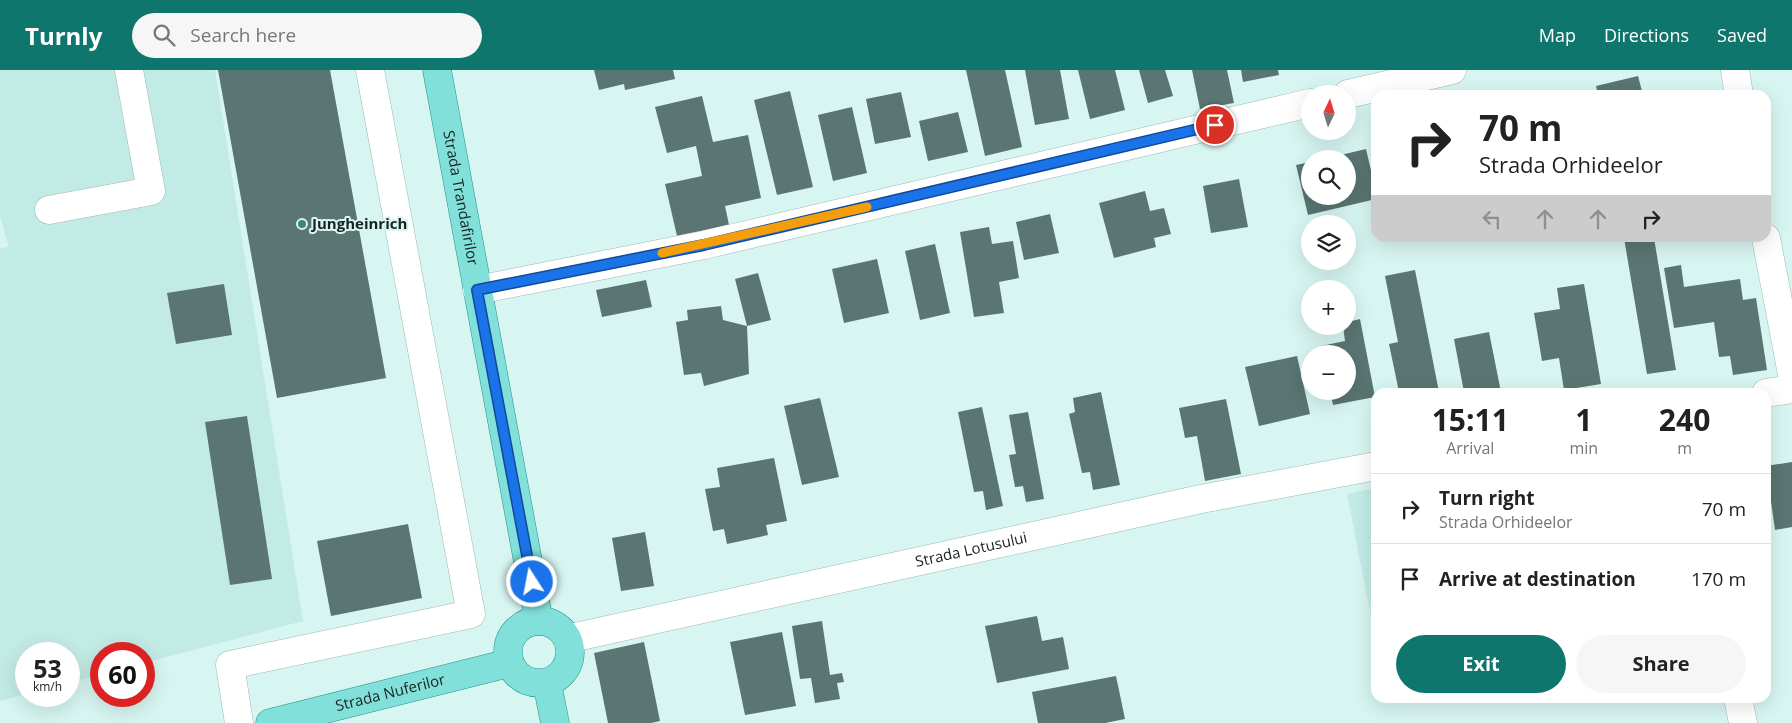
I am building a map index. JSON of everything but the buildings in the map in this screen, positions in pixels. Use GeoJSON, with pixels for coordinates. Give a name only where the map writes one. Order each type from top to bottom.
{"type":"FeatureCollection","features":[{"type":"Feature","properties":{"kind":"main road","name":"Strada Trandafirilor"},"geometry":{"type":"LineString","coordinates":[[437,70],[539,621]]}},
{"type":"Feature","properties":{"kind":"main road"},"geometry":{"type":"LineString","coordinates":[[539,621],[556,625],[567,638],[570,648],[568,666],[555,679],[547,683],[529,682],[520,678],[509,663],[507,653],[513,634],[520,627],[529,623],[539,621]]}},
{"type":"Feature","properties":{"kind":"main road","name":"Strada Nuferilor"},"geometry":{"type":"LineString","coordinates":[[270,723],[509,663]]}},
{"type":"Feature","properties":{"kind":"main road"},"geometry":{"type":"LineString","coordinates":[[547,683],[555,723]]}},
{"type":"Feature","properties":{"kind":"street"},"geometry":{"type":"LineString","coordinates":[[49,210],[151,191],[129,70]]}},
{"type":"Feature","properties":{"kind":"street"},"geometry":{"type":"LineString","coordinates":[[239,723],[230,665],[471,614],[370,70]]}},
{"type":"Feature","properties":{"kind":"street"},"geometry":{"type":"LineString","coordinates":[[1356,92],[1452,70]]}},
{"type":"Feature","properties":{"kind":"street"},"geometry":{"type":"LineString","coordinates":[[1734,70],[1738,90]]}},
{"type":"Feature","properties":{"kind":"street"},"geometry":{"type":"LineString","coordinates":[[477,290],[704,245],[1301,105]]}},
{"type":"Feature","properties":{"kind":"street"},"geometry":{"type":"LineString","coordinates":[[1767,242],[1792,374]]}},
{"type":"Feature","properties":{"kind":"street"},"geometry":{"type":"LineString","coordinates":[[1771,392],[1792,389]]}},
{"type":"Feature","properties":{"kind":"street","name":"Strada Lotusului"},"geometry":{"type":"LineString","coordinates":[[567,638],[1201,499],[1371,467]]}},
{"type":"Feature","properties":{"kind":"street"},"geometry":{"type":"LineString","coordinates":[[1739,703],[1743,723]]}},
{"type":"Feature","properties":{"kind":"shaded area"},"geometry":{"type":"Polygon","coordinates":[[[0,70],[215,70],[303,621],[155,660],[155,642],[90,642],[90,677],[80,680],[80,642],[15,642],[15,697],[0,701],[0,248],[9,247],[0,217],[0,70]]]}},
{"type":"Feature","properties":{"kind":"shaded area"},"geometry":{"type":"Polygon","coordinates":[[[1371,489],[1371,616],[1347,494],[1371,489]]]}},
{"type":"Feature","properties":{"kind":"slow traffic"},"geometry":{"type":"LineString","coordinates":[[662,253],[867,207]]}},
{"type":"Feature","properties":{"kind":"place","name":"Jungheinrich"},"geometry":{"type":"Point","coordinates":[302,224]}},
{"type":"Feature","properties":{"kind":"route"},"geometry":{"type":"LineString","coordinates":[[532,582],[477,290],[704,245],[1215,125]]}}]}
